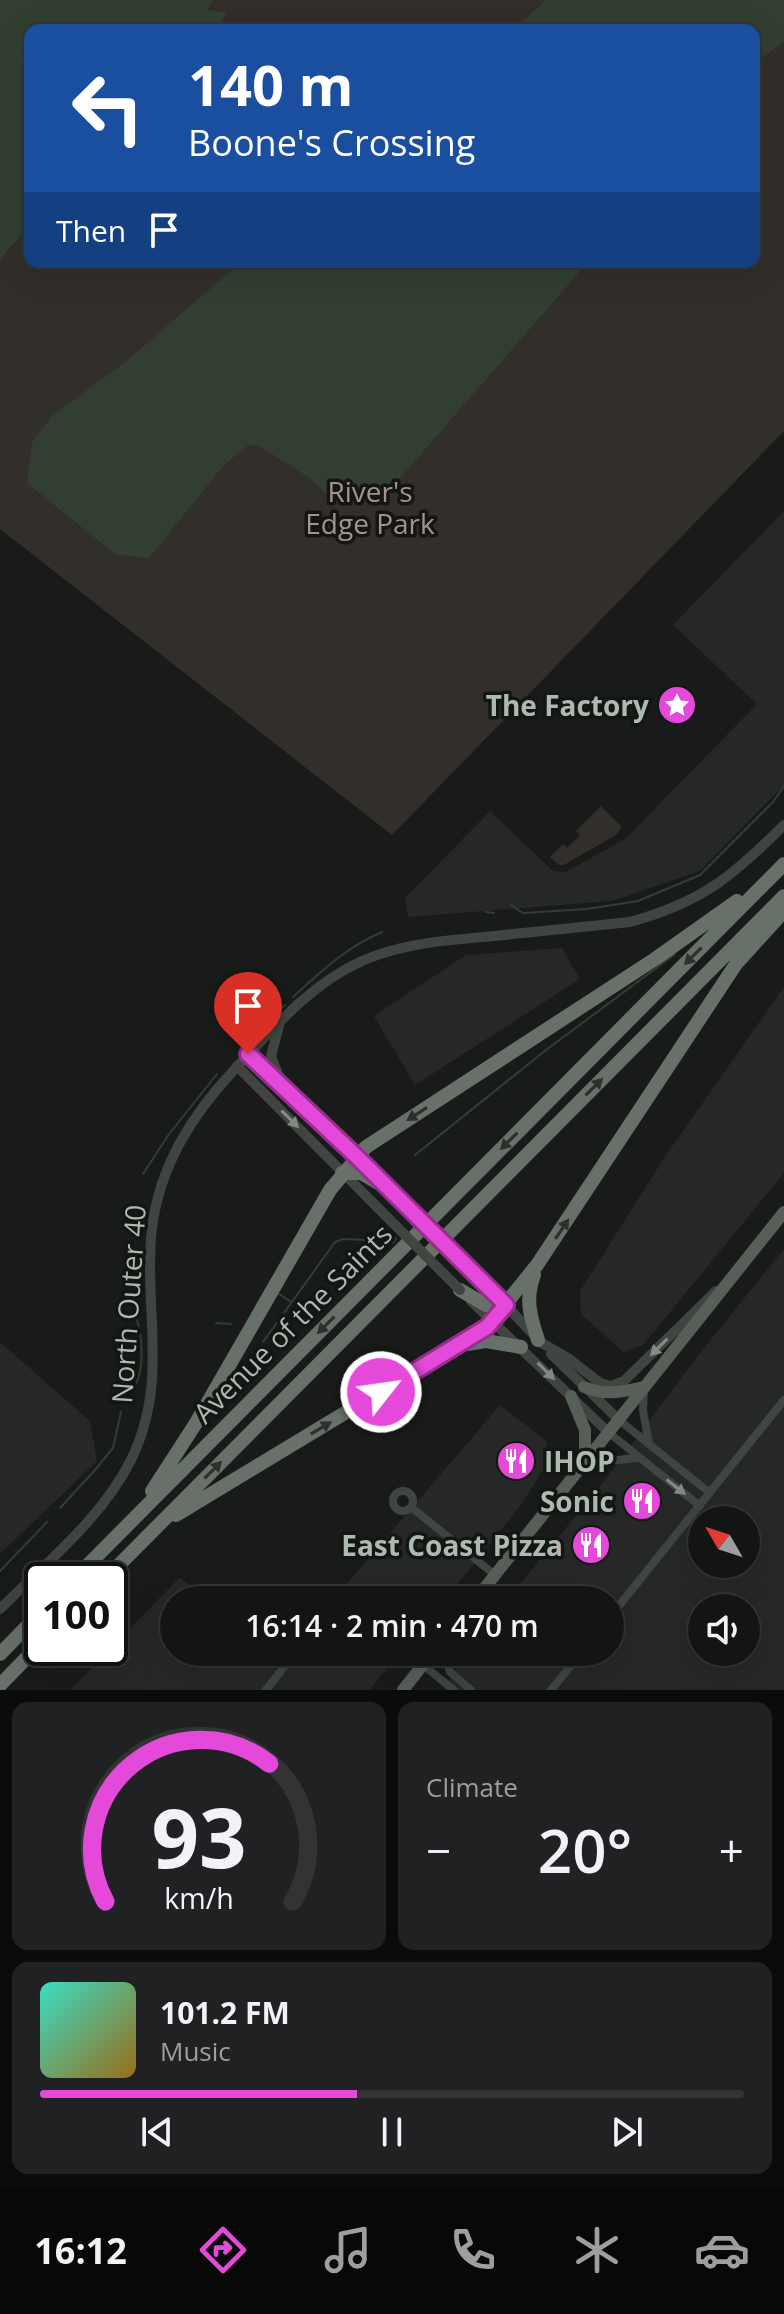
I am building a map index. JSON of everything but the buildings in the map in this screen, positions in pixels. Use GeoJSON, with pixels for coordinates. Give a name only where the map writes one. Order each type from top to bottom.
{"type":"FeatureCollection","features":[{"type":"Feature","properties":{"kind":"highway","name":"Avenue of the Saints"},"geometry":{"type":"LineString","coordinates":[[91,1562],[784,864]]}},
{"type":"Feature","properties":{"kind":"highway"},"geometry":{"type":"LineString","coordinates":[[134,1519],[196,1423],[342,1173],[366,1147],[655,959],[767,881]]}},
{"type":"Feature","properties":{"kind":"highway","name":"Avenue of the Saints"},"geometry":{"type":"LineString","coordinates":[[122,1562],[784,896]]}},
{"type":"Feature","properties":{"kind":"highway"},"geometry":{"type":"LineString","coordinates":[[158,1525],[462,1344],[493,1322],[537,1265],[736,964],[784,911]]}},
{"type":"Feature","properties":{"kind":"highway"},"geometry":{"type":"LineString","coordinates":[[342,1173],[361,1173],[392,1191]]}},
{"type":"Feature","properties":{"kind":"highway"},"geometry":{"type":"LineString","coordinates":[[537,1265],[529,1287],[528,1301],[529,1313],[540,1342]]}},
{"type":"Feature","properties":{"kind":"highway"},"geometry":{"type":"LineString","coordinates":[[460,1290],[486,1305],[506,1305]]}},
{"type":"Feature","properties":{"kind":"highway"},"geometry":{"type":"LineString","coordinates":[[462,1344],[486,1341],[521,1347]]}},
{"type":"Feature","properties":{"kind":"highway"},"geometry":{"type":"LineString","coordinates":[[0,1654],[24,1629]]}},
{"type":"Feature","properties":{"kind":"highway"},"geometry":{"type":"LineString","coordinates":[[0,1685],[24,1660]]}},
{"type":"Feature","properties":{"kind":"main road"},"geometry":{"type":"LineString","coordinates":[[486,1586],[784,1212]]}},
{"type":"Feature","properties":{"kind":"main road"},"geometry":{"type":"LineString","coordinates":[[584,1387],[612,1394],[644,1387]]}},
{"type":"Feature","properties":{"kind":"main road"},"geometry":{"type":"LineString","coordinates":[[571,1396],[585,1428],[585,1463]]}},
{"type":"Feature","properties":{"kind":"main road"},"geometry":{"type":"LineString","coordinates":[[403,1690],[422,1666]]}},
{"type":"Feature","properties":{"kind":"street","name":"North Outer 40"},"geometry":{"type":"LineString","coordinates":[[0,1609],[101,1505],[132,1458],[147,1411],[155,1358],[151,1258],[155,1207],[167,1170],[182,1137],[205,1102],[280,1022],[318,988],[342,972],[362,961],[407,947],[630,922],[663,913],[720,885],[784,825]]}},
{"type":"Feature","properties":{"kind":"street"},"geometry":{"type":"LineString","coordinates":[[280,1022],[271,1056],[275,1072],[288,1091]]}},
{"type":"Feature","properties":{"kind":"street"},"geometry":{"type":"LineString","coordinates":[[248,1054],[476,1274],[584,1387],[619,1420],[710,1493]]}},
{"type":"Feature","properties":{"kind":"street"},"geometry":{"type":"LineString","coordinates":[[237,1066],[460,1290],[608,1432],[700,1506],[784,1400]]}},
{"type":"Feature","properties":{"kind":"street"},"geometry":{"type":"LineString","coordinates":[[540,1342],[568,1358],[600,1383],[616,1385],[624,1381],[734,1273]]}},
{"type":"Feature","properties":{"kind":"street"},"geometry":{"type":"LineString","coordinates":[[644,1387],[643,1410],[649,1445]]}},
{"type":"Feature","properties":{"kind":"street"},"geometry":{"type":"LineString","coordinates":[[585,1463],[638,1458]]}},
{"type":"Feature","properties":{"kind":"street"},"geometry":{"type":"LineString","coordinates":[[411,1507],[495,1575]]}},
{"type":"Feature","properties":{"kind":"street"},"geometry":{"type":"LineString","coordinates":[[624,1600],[688,1521]]}},
{"type":"Feature","properties":{"kind":"street"},"geometry":{"type":"LineString","coordinates":[[266,1690],[285,1666]]}},
{"type":"Feature","properties":{"kind":"street"},"geometry":{"type":"LineString","coordinates":[[424,1666],[454,1690]]}},
{"type":"Feature","properties":{"kind":"street"},"geometry":{"type":"LineString","coordinates":[[446,1666],[471,1690]]}},
{"type":"Feature","properties":{"kind":"street"},"geometry":{"type":"LineString","coordinates":[[551,1690],[571,1666]]}},
{"type":"Feature","properties":{"kind":"shaded area"},"geometry":{"type":"Polygon","coordinates":[[[0,0],[214,0],[207,10],[227,13],[221,24],[24,24],[24,232],[0,260],[0,0]]]}},
{"type":"Feature","properties":{"kind":"shaded area"},"geometry":{"type":"Polygon","coordinates":[[[546,0],[784,0],[784,41],[760,60],[760,24],[520,24],[546,0]]]}},
{"type":"Feature","properties":{"kind":"shaded area"},"geometry":{"type":"Polygon","coordinates":[[[234,268],[583,268],[401,477],[353,504],[332,499],[308,477],[261,447],[250,444],[224,465],[149,558],[115,554],[27,483],[32,442],[53,415],[124,363],[234,268]]]}},
{"type":"Feature","properties":{"kind":"shaded area"},"geometry":{"type":"Polygon","coordinates":[[[784,511],[784,785],[700,871],[612,901],[408,917],[405,898],[490,811],[553,871],[566,872],[625,839],[757,704],[673,625],[784,511]]]}},
{"type":"Feature","properties":{"kind":"shaded area"},"geometry":{"type":"Polygon","coordinates":[[[562,948],[580,979],[415,1085],[374,1016],[466,955],[562,948]]]}},
{"type":"Feature","properties":{"kind":"shaded area"},"geometry":{"type":"Polygon","coordinates":[[[784,987],[784,1173],[643,1345],[623,1352],[581,1314],[580,1291],[664,1158],[784,987]]]}},
{"type":"Feature","properties":{"kind":"shaded area"},"geometry":{"type":"Polygon","coordinates":[[[784,1249],[784,1690],[444,1690],[457,1666],[624,1666],[624,1586],[518,1586],[605,1480],[696,1358],[784,1249]]]}},
{"type":"Feature","properties":{"kind":"shaded area"},"geometry":{"type":"Polygon","coordinates":[[[0,1342],[90,1421],[97,1461],[0,1554],[0,1342]]]}},
{"type":"Feature","properties":{"kind":"shaded area"},"geometry":{"type":"Polygon","coordinates":[[[500,1405],[547,1441],[547,1463],[521,1505],[456,1586],[345,1586],[500,1405]]]}},
{"type":"Feature","properties":{"kind":"shaded area"},"geometry":{"type":"Polygon","coordinates":[[[180,1577],[191,1586],[171,1586],[180,1577]]]}},
{"type":"Feature","properties":{"kind":"shaded area"},"geometry":{"type":"Polygon","coordinates":[[[160,1598],[160,1666],[389,1666],[369,1690],[70,1690],[93,1666],[128,1666],[128,1630],[160,1598]]]}},
{"type":"Feature","properties":{"kind":"green space","name":"River's Edge Park"},"geometry":{"type":"Polygon","coordinates":[[[214,0],[784,0],[784,431],[392,835],[0,529],[0,260],[24,232],[24,268],[760,268],[760,24],[221,24],[227,13],[206,10],[214,0]]]}},
{"type":"Feature","properties":{"kind":"green space"},"geometry":{"type":"Polygon","coordinates":[[[601,806],[622,827],[616,835],[559,865],[550,857],[563,844],[567,848],[580,835],[576,831],[601,806]]]}},
{"type":"Feature","properties":{"kind":"waterway"},"geometry":{"type":"LineString","coordinates":[[511,905],[523,913],[587,909],[638,901],[700,875],[773,802],[784,786]]}},
{"type":"Feature","properties":{"kind":"waterway"},"geometry":{"type":"LineString","coordinates":[[486,912],[494,913]]}},
{"type":"Feature","properties":{"kind":"waterway"},"geometry":{"type":"LineString","coordinates":[[293,997],[346,952],[382,932]]}},
{"type":"Feature","properties":{"kind":"waterway"},"geometry":{"type":"LineString","coordinates":[[415,1155],[546,1050],[675,954]]}},
{"type":"Feature","properties":{"kind":"waterway"},"geometry":{"type":"LineString","coordinates":[[262,1028],[285,1005]]}},
{"type":"Feature","properties":{"kind":"waterway"},"geometry":{"type":"LineString","coordinates":[[143,1174],[169,1134],[217,1074]]}},
{"type":"Feature","properties":{"kind":"waterway"},"geometry":{"type":"LineString","coordinates":[[263,1342],[335,1242],[343,1239],[367,1240],[383,1227],[396,1239],[393,1243]]}},
{"type":"Feature","properties":{"kind":"waterway"},"geometry":{"type":"LineString","coordinates":[[279,1294],[290,1301]]}},
{"type":"Feature","properties":{"kind":"waterway"},"geometry":{"type":"LineString","coordinates":[[132,1391],[141,1364],[136,1315]]}},
{"type":"Feature","properties":{"kind":"waterway"},"geometry":{"type":"LineString","coordinates":[[216,1323],[231,1324]]}},
{"type":"Feature","properties":{"kind":"waterway"},"geometry":{"type":"LineString","coordinates":[[60,1508],[113,1448],[121,1412]]}},
{"type":"Feature","properties":{"kind":"waterway"},"geometry":{"type":"LineString","coordinates":[[0,1571],[47,1522]]}},
{"type":"Feature","properties":{"kind":"place","name":"The Factory"},"geometry":{"type":"Point","coordinates":[677,705]}},
{"type":"Feature","properties":{"kind":"place","name":"IHOP"},"geometry":{"type":"Point","coordinates":[516,1461]}},
{"type":"Feature","properties":{"kind":"place","name":"Sonic"},"geometry":{"type":"Point","coordinates":[642,1501]}},
{"type":"Feature","properties":{"kind":"place","name":"East Coast Pizza"},"geometry":{"type":"Point","coordinates":[591,1545]}},
{"type":"Feature","properties":{"kind":"route"},"geometry":{"type":"LineString","coordinates":[[248,1054],[506,1305],[487,1327],[381,1392]]}}]}
